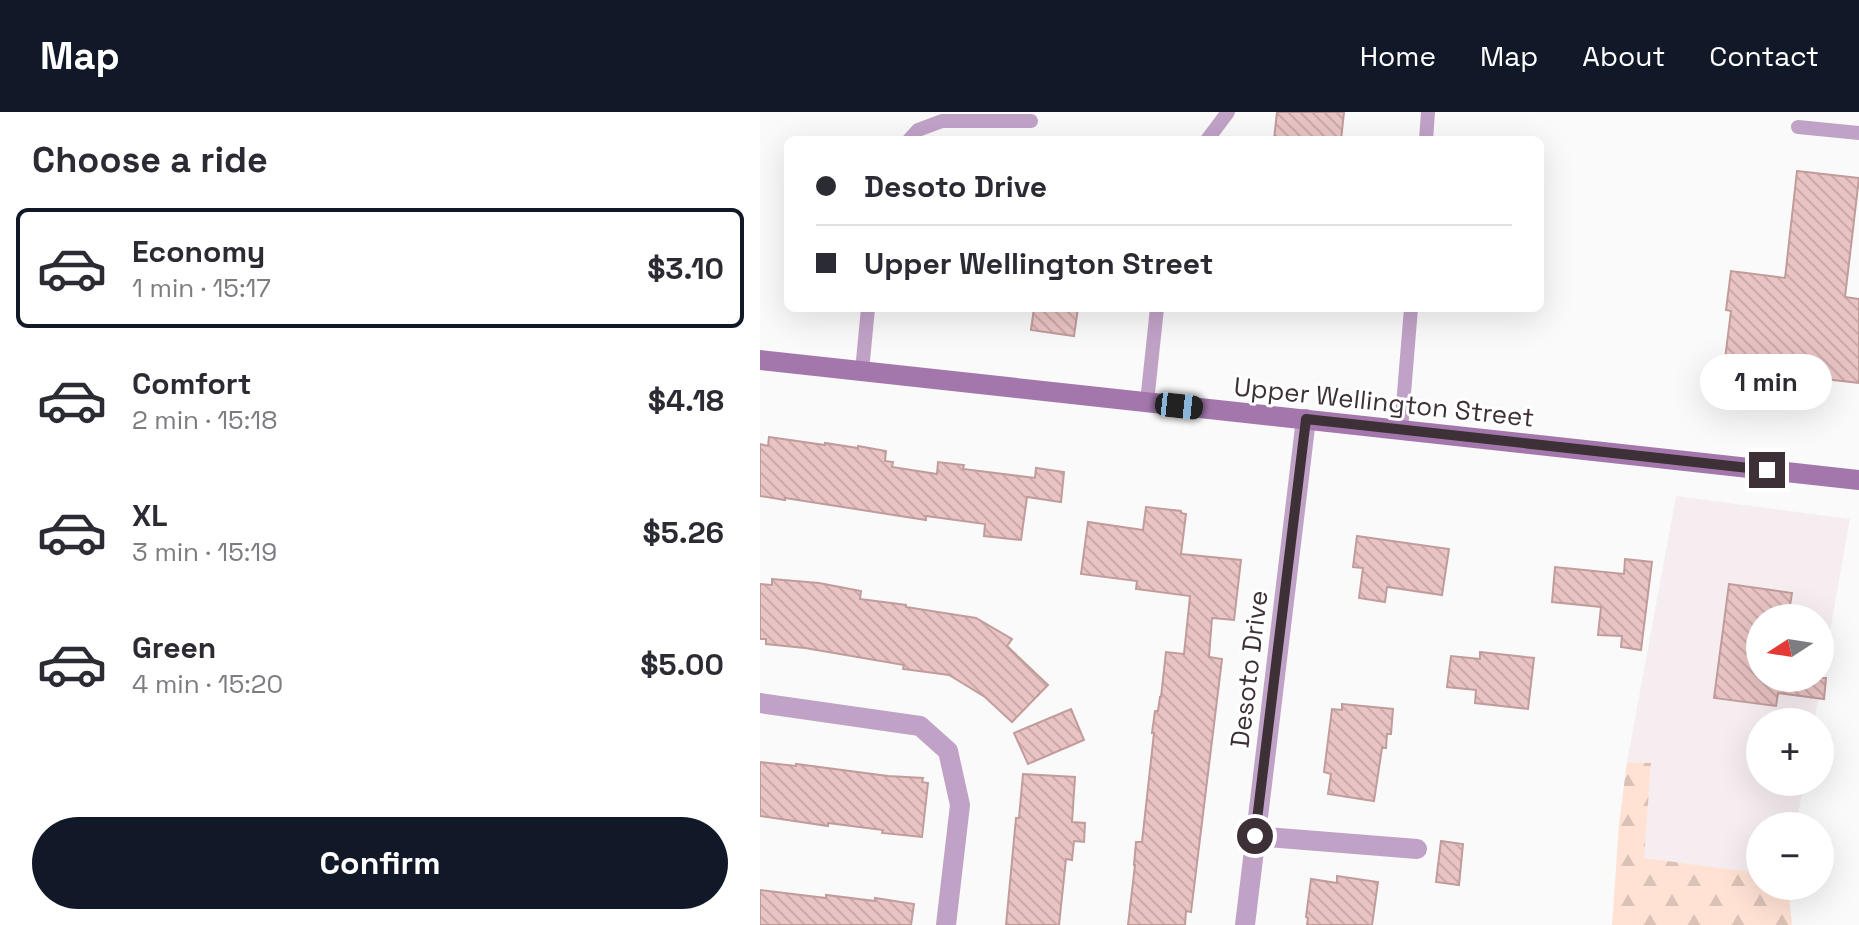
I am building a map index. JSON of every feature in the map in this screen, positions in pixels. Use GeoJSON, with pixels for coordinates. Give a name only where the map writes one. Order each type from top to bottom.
{"type":"FeatureCollection","features":[{"type":"Feature","properties":{"kind":"main road","name":"Upper Wellington Street"},"geometry":{"type":"LineString","coordinates":[[760,360],[1859,480]]}},
{"type":"Feature","properties":{"kind":"street","name":"Desoto Drive"},"geometry":{"type":"LineString","coordinates":[[1245,925],[1306,419]]}},
{"type":"Feature","properties":{"kind":"street"},"geometry":{"type":"LineString","coordinates":[[760,703],[920,726],[948,751],[960,805],[946,925]]}},
{"type":"Feature","properties":{"kind":"street"},"geometry":{"type":"LineString","coordinates":[[1255,836],[1417,849]]}},
{"type":"Feature","properties":{"kind":"lane"},"geometry":{"type":"LineString","coordinates":[[1210,136],[1228,112]]}},
{"type":"Feature","properties":{"kind":"lane"},"geometry":{"type":"LineString","coordinates":[[1426,136],[1428,112]]}},
{"type":"Feature","properties":{"kind":"lane"},"geometry":{"type":"LineString","coordinates":[[913,136],[918,130],[942,121],[1031,121]]}},
{"type":"Feature","properties":{"kind":"lane"},"geometry":{"type":"LineString","coordinates":[[1798,127],[1859,133]]}},
{"type":"Feature","properties":{"kind":"lane"},"geometry":{"type":"LineString","coordinates":[[862,371],[868,312]]}},
{"type":"Feature","properties":{"kind":"lane"},"geometry":{"type":"LineString","coordinates":[[1147,402],[1157,312]]}},
{"type":"Feature","properties":{"kind":"lane"},"geometry":{"type":"LineString","coordinates":[[1401,430],[1411,312]]}},
{"type":"Feature","properties":{"kind":"shaded area"},"geometry":{"type":"Polygon","coordinates":[[[1676,496],[1850,519],[1834,609],[1834,604],[1746,604],[1746,692],[1819,692],[1816,708],[1746,708],[1746,796],[1801,796],[1799,812],[1746,812],[1746,871],[1643,858],[1651,763],[1627,762],[1676,496]]]}},
{"type":"Feature","properties":{"kind":"green space"},"geometry":{"type":"Polygon","coordinates":[[[1627,762],[1651,763],[1644,858],[1746,871],[1746,900],[1789,900],[1792,925],[1612,925],[1627,762]]]}},
{"type":"Feature","properties":{"kind":"building"},"geometry":{"type":"Polygon","coordinates":[[[1277,112],[1344,112],[1341,136],[1274,136],[1277,112]]]}},
{"type":"Feature","properties":{"kind":"building"},"geometry":{"type":"Polygon","coordinates":[[[1797,171],[1859,178],[1845,297],[1859,299],[1859,383],[1745,370],[1746,361],[1725,359],[1731,311],[1726,310],[1731,271],[1785,278],[1797,171]]]}},
{"type":"Feature","properties":{"kind":"building"},"geometry":{"type":"Polygon","coordinates":[[[1033,312],[1077,312],[1074,336],[1031,330],[1033,312]]]}},
{"type":"Feature","properties":{"kind":"building"},"geometry":{"type":"Polygon","coordinates":[[[769,437],[886,451],[885,461],[893,462],[892,467],[937,474],[938,462],[964,465],[963,469],[1035,478],[1036,468],[1064,472],[1061,502],[1027,497],[1021,540],[984,536],[985,524],[926,516],[926,520],[760,496],[760,444],[768,446],[769,437]]]}},
{"type":"Feature","properties":{"kind":"building"},"geometry":{"type":"Polygon","coordinates":[[[1146,507],[1186,514],[1181,554],[1241,560],[1234,620],[1212,618],[1209,657],[1222,659],[1191,912],[1186,911],[1185,925],[1128,925],[1136,842],[1142,842],[1152,733],[1155,711],[1158,711],[1161,697],[1166,652],[1184,654],[1190,596],[1136,589],[1137,581],[1081,574],[1088,522],[1143,530],[1146,507]]]}},
{"type":"Feature","properties":{"kind":"building"},"geometry":{"type":"Polygon","coordinates":[[[1357,536],[1449,549],[1442,595],[1387,587],[1385,602],[1359,598],[1363,568],[1353,567],[1357,536]]]}},
{"type":"Feature","properties":{"kind":"building"},"geometry":{"type":"Polygon","coordinates":[[[1625,559],[1652,562],[1641,650],[1621,647],[1622,636],[1598,635],[1601,607],[1552,602],[1555,567],[1624,574],[1625,559]]]}},
{"type":"Feature","properties":{"kind":"building"},"geometry":{"type":"Polygon","coordinates":[[[772,579],[861,591],[860,599],[976,618],[1012,639],[1007,646],[1048,685],[1012,722],[985,697],[949,675],[903,669],[904,665],[805,648],[766,644],[766,639],[760,639],[760,584],[772,585],[772,579]]]}},
{"type":"Feature","properties":{"kind":"building"},"geometry":{"type":"Polygon","coordinates":[[[1729,584],[1792,593],[1790,604],[1746,604],[1746,692],[1825,692],[1824,699],[1778,693],[1776,706],[1714,698],[1729,584]]]}},
{"type":"Feature","properties":{"kind":"building"},"geometry":{"type":"Polygon","coordinates":[[[1480,652],[1534,658],[1528,709],[1475,703],[1476,690],[1447,687],[1451,656],[1480,659],[1480,652]]]}},
{"type":"Feature","properties":{"kind":"building"},"geometry":{"type":"Polygon","coordinates":[[[1342,704],[1393,709],[1391,734],[1387,734],[1386,748],[1382,748],[1374,801],[1328,794],[1331,774],[1324,772],[1332,709],[1342,710],[1342,704]]]}},
{"type":"Feature","properties":{"kind":"building"},"geometry":{"type":"Polygon","coordinates":[[[1071,709],[1084,740],[1028,764],[1014,733],[1071,709]]]}},
{"type":"Feature","properties":{"kind":"building"},"geometry":{"type":"Polygon","coordinates":[[[760,762],[923,778],[922,782],[928,783],[922,837],[760,816],[760,762]]]}},
{"type":"Feature","properties":{"kind":"building"},"geometry":{"type":"Polygon","coordinates":[[[1023,774],[1075,777],[1072,822],[1085,823],[1084,842],[1074,841],[1072,860],[1066,859],[1059,925],[1006,925],[1023,774]]]}},
{"type":"Feature","properties":{"kind":"building"},"geometry":{"type":"Polygon","coordinates":[[[1441,841],[1463,844],[1459,885],[1436,882],[1441,841]]]}},
{"type":"Feature","properties":{"kind":"building"},"geometry":{"type":"Polygon","coordinates":[[[1337,876],[1378,882],[1372,925],[1307,925],[1311,879],[1337,883],[1337,876]]]}},
{"type":"Feature","properties":{"kind":"building"},"geometry":{"type":"Polygon","coordinates":[[[760,890],[826,898],[826,895],[875,901],[875,898],[914,904],[911,925],[760,925],[760,890]]]}},
{"type":"Feature","properties":{"kind":"route"},"geometry":{"type":"LineString","coordinates":[[1255,836],[1306,419],[1767,470]]}}]}
